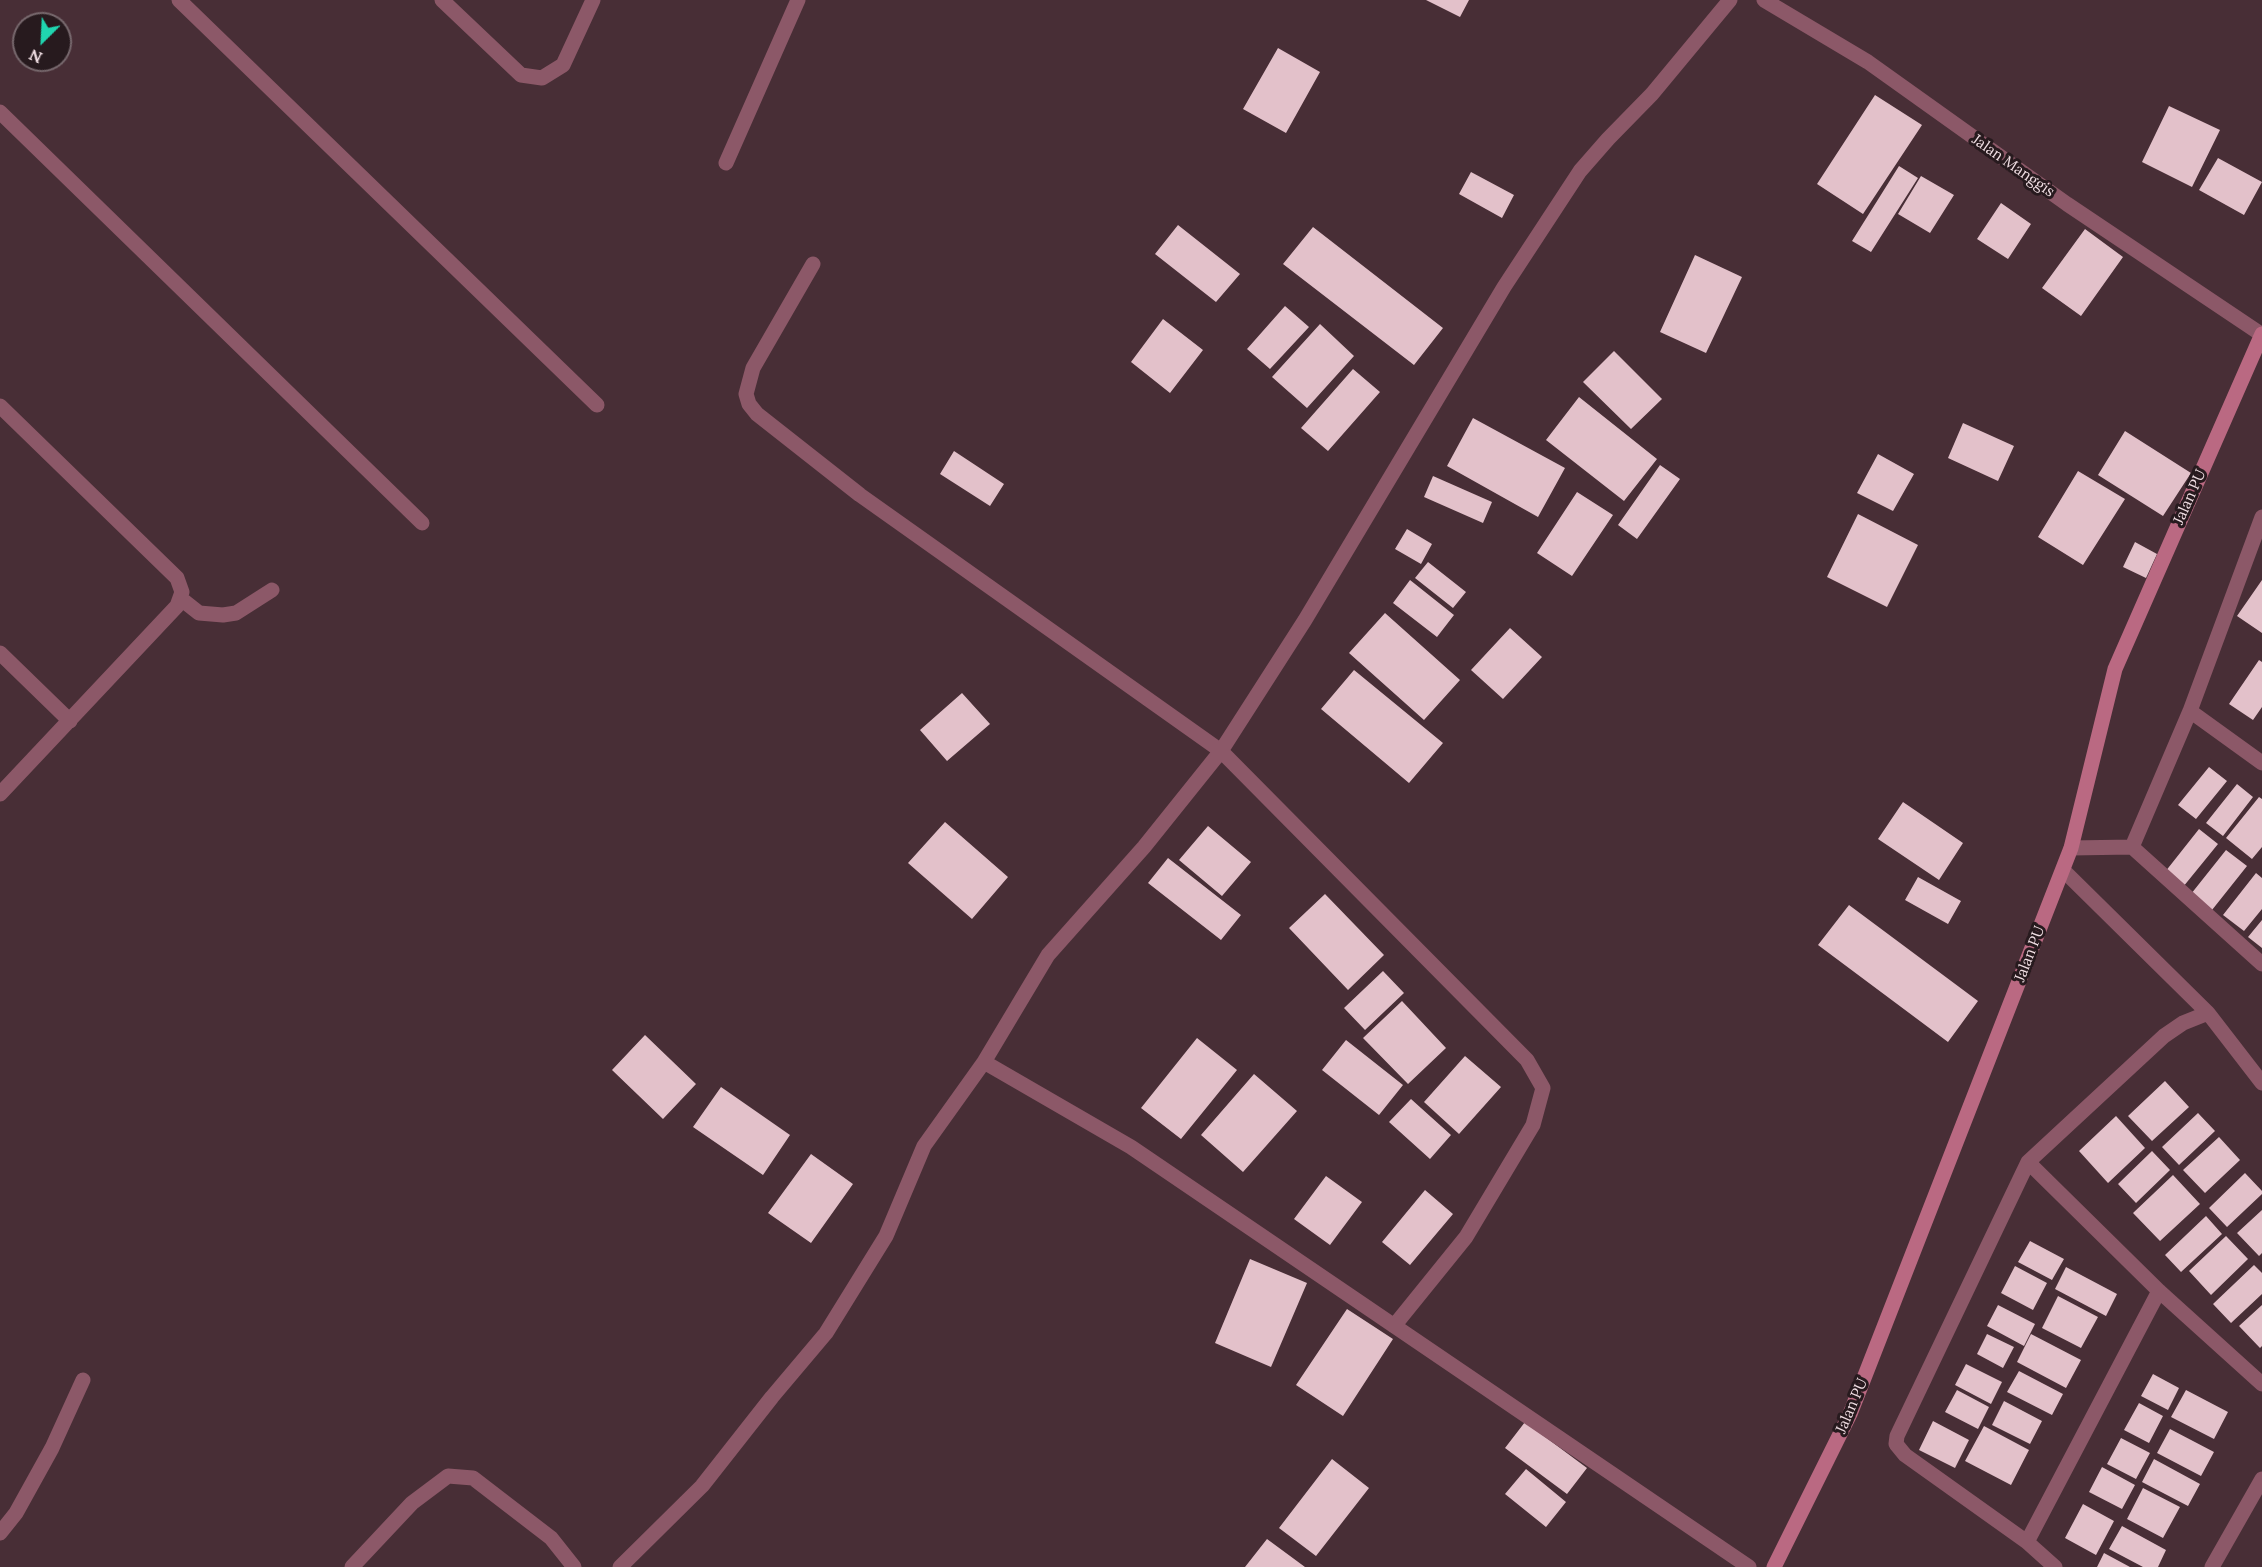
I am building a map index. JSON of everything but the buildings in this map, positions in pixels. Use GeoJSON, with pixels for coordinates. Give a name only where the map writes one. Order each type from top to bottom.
{"type":"FeatureCollection","features":[{"type":"Feature","properties":{"kind":"street"},"geometry":{"type":"LineString","coordinates":[[179,0],[597,405]]}},
{"type":"Feature","properties":{"kind":"street"},"geometry":{"type":"LineString","coordinates":[[442,0],[521,75],[542,78],[563,65],[593,0]]}},
{"type":"Feature","properties":{"kind":"street"},"geometry":{"type":"LineString","coordinates":[[726,163],[798,0]]}},
{"type":"Feature","properties":{"kind":"street"},"geometry":{"type":"LineString","coordinates":[[620,1567],[702,1486],[826,1333],[886,1236],[924,1146],[984,1062],[1048,955],[1144,848],[1221,751],[1311,609],[1504,287],[1580,171],[1652,94],[1730,0]]}},
{"type":"Feature","properties":{"kind":"street","name":"Jalan Manggis"},"geometry":{"type":"LineString","coordinates":[[1764,0],[1868,62],[2067,204],[2262,334]]}},
{"type":"Feature","properties":{"kind":"street"},"geometry":{"type":"LineString","coordinates":[[0,112],[422,523]]}},
{"type":"Feature","properties":{"kind":"street"},"geometry":{"type":"LineString","coordinates":[[813,264],[753,368],[746,394],[749,404],[757,414],[860,495],[1221,751],[1527,1060],[1543,1088],[1533,1125],[1466,1238],[1394,1326]]}},
{"type":"Feature","properties":{"kind":"street","name":"Jalan PU"},"geometry":{"type":"LineString","coordinates":[[1774,1567],[1850,1414],[2071,848],[2115,669],[2262,334]]}},
{"type":"Feature","properties":{"kind":"street"},"geometry":{"type":"LineString","coordinates":[[0,406],[177,578],[182,592],[177,606],[0,794]]}},
{"type":"Feature","properties":{"kind":"street"},"geometry":{"type":"LineString","coordinates":[[2132,847],[2190,711],[2258,537],[2262,517]]}},
{"type":"Feature","properties":{"kind":"street"},"geometry":{"type":"LineString","coordinates":[[180,598],[199,613],[236,614],[272,590]]}},
{"type":"Feature","properties":{"kind":"street"},"geometry":{"type":"LineString","coordinates":[[0,653],[70,721]]}},
{"type":"Feature","properties":{"kind":"street"},"geometry":{"type":"LineString","coordinates":[[2190,711],[2262,764]]}},
{"type":"Feature","properties":{"kind":"street"},"geometry":{"type":"LineString","coordinates":[[2071,848],[2132,847],[2262,964]]}},
{"type":"Feature","properties":{"kind":"street"},"geometry":{"type":"LineString","coordinates":[[2063,870],[2208,1013],[2262,1083]]}},
{"type":"Feature","properties":{"kind":"street"},"geometry":{"type":"LineString","coordinates":[[2055,1567],[2027,1542],[1905,1455],[1896,1444],[1897,1436],[2028,1162],[2164,1036],[2182,1023],[2208,1013]]}},
{"type":"Feature","properties":{"kind":"street"},"geometry":{"type":"LineString","coordinates":[[984,1062],[1131,1147],[1749,1567]]}},
{"type":"Feature","properties":{"kind":"street"},"geometry":{"type":"LineString","coordinates":[[2028,1162],[2159,1291],[2262,1384]]}},
{"type":"Feature","properties":{"kind":"street"},"geometry":{"type":"LineString","coordinates":[[2027,1542],[2159,1291]]}},
{"type":"Feature","properties":{"kind":"street"},"geometry":{"type":"LineString","coordinates":[[0,1533],[16,1513],[52,1448],[83,1380]]}},
{"type":"Feature","properties":{"kind":"street"},"geometry":{"type":"LineString","coordinates":[[352,1567],[412,1503],[448,1476],[473,1478],[551,1538],[574,1567]]}},
{"type":"Feature","properties":{"kind":"street"},"geometry":{"type":"LineString","coordinates":[[2212,1567],[2262,1479]]}}]}
